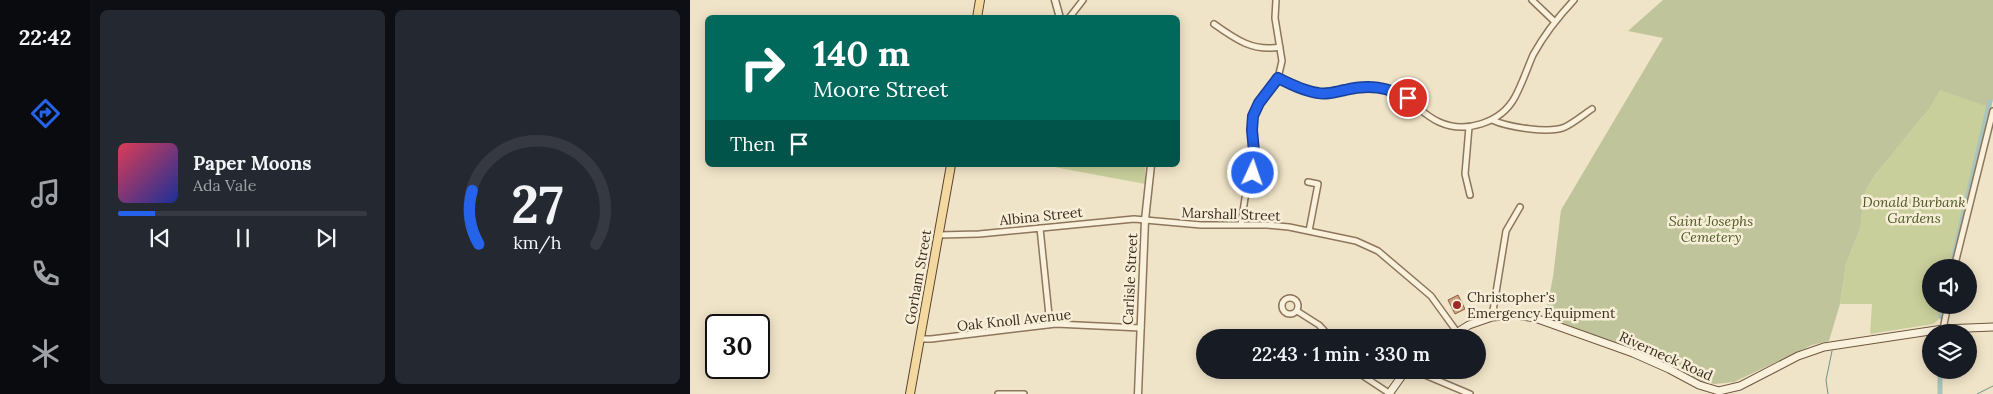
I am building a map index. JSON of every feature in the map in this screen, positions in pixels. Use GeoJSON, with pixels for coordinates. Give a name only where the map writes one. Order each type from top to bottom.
{"type":"FeatureCollection","features":[{"type":"Feature","properties":{"kind":"main road"},"geometry":{"type":"LineString","coordinates":[[978,15],[980,0]]}},
{"type":"Feature","properties":{"kind":"main road","name":"Gorham Street"},"geometry":{"type":"LineString","coordinates":[[910,394],[951,167]]}},
{"type":"Feature","properties":{"kind":"main road","name":"Riverneck Road"},"geometry":{"type":"LineString","coordinates":[[1464,329],[1492,317],[1516,315],[1554,324],[1633,353],[1670,369],[1699,385],[1719,390],[1740,386],[1798,356],[1824,347],[1922,332]]}},
{"type":"Feature","properties":{"kind":"main road","name":"Riverneck Road"},"geometry":{"type":"LineString","coordinates":[[1977,328],[1993,327]]}},
{"type":"Feature","properties":{"kind":"main road"},"geometry":{"type":"LineString","coordinates":[[1389,394],[1400,379]]}},
{"type":"Feature","properties":{"kind":"street"},"geometry":{"type":"LineString","coordinates":[[1055,0],[1059,15]]}},
{"type":"Feature","properties":{"kind":"street"},"geometry":{"type":"LineString","coordinates":[[1070,15],[1083,0]]}},
{"type":"Feature","properties":{"kind":"street"},"geometry":{"type":"LineString","coordinates":[[1241,225],[1245,198],[1255,162],[1252,130],[1253,116],[1259,103],[1278,78],[1282,61],[1275,18],[1276,0]]}},
{"type":"Feature","properties":{"kind":"street"},"geometry":{"type":"LineString","coordinates":[[1532,0],[1555,22]]}},
{"type":"Feature","properties":{"kind":"street"},"geometry":{"type":"LineString","coordinates":[[1278,78],[1318,93],[1331,94],[1363,86],[1392,90],[1408,98],[1439,122],[1456,127],[1475,127],[1492,120],[1506,110],[1515,98],[1534,54],[1555,22],[1574,0]]}},
{"type":"Feature","properties":{"kind":"street"},"geometry":{"type":"LineString","coordinates":[[1214,24],[1235,40],[1250,47],[1267,50],[1280,47]]}},
{"type":"Feature","properties":{"kind":"street"},"geometry":{"type":"LineString","coordinates":[[1492,120],[1501,124],[1554,130],[1564,127],[1592,109]]}},
{"type":"Feature","properties":{"kind":"street"},"geometry":{"type":"LineString","coordinates":[[1956,259],[1993,111]]}},
{"type":"Feature","properties":{"kind":"street"},"geometry":{"type":"LineString","coordinates":[[1469,127],[1465,174],[1470,195]]}},
{"type":"Feature","properties":{"kind":"street","name":"Carlisle Street"},"geometry":{"type":"LineString","coordinates":[[1138,394],[1145,220],[1151,167]]}},
{"type":"Feature","properties":{"kind":"street"},"geometry":{"type":"LineString","coordinates":[[1308,182],[1318,184],[1308,231]]}},
{"type":"Feature","properties":{"kind":"street"},"geometry":{"type":"LineString","coordinates":[[1492,317],[1506,231],[1520,207]]}},
{"type":"Feature","properties":{"kind":"street","name":"Albina Street"},"geometry":{"type":"LineString","coordinates":[[939,235],[952,236],[1134,219],[1145,220]]}},
{"type":"Feature","properties":{"kind":"street","name":"Marshall Street"},"geometry":{"type":"LineString","coordinates":[[1145,220],[1183,224],[1272,225],[1356,241],[1383,254],[1431,296],[1455,329]]}},
{"type":"Feature","properties":{"kind":"street"},"geometry":{"type":"LineString","coordinates":[[1040,228],[1050,325]]}},
{"type":"Feature","properties":{"kind":"street"},"geometry":{"type":"LineString","coordinates":[[1297,311],[1323,329]]}},
{"type":"Feature","properties":{"kind":"street","name":"Oak Knoll Avenue"},"geometry":{"type":"LineString","coordinates":[[920,339],[1050,325],[1075,324],[1141,328]]}},
{"type":"Feature","properties":{"kind":"street"},"geometry":{"type":"LineString","coordinates":[[1367,379],[1389,394]]}},
{"type":"Feature","properties":{"kind":"street"},"geometry":{"type":"LineString","coordinates":[[1434,379],[1470,394]]}},
{"type":"Feature","properties":{"kind":"street"},"geometry":{"type":"LineString","coordinates":[[998,394],[1024,394]]}},
{"type":"Feature","properties":{"kind":"green space","name":"Saint Josephs Cemetery"},"geometry":{"type":"Polygon","coordinates":[[[1663,0],[1993,0],[1993,99],[1991,108],[1940,90],[1930,108],[1875,175],[1867,188],[1860,229],[1846,264],[1840,304],[1829,341],[1812,345],[1734,382],[1715,384],[1703,382],[1648,354],[1545,317],[1553,277],[1561,210],[1663,38],[1628,31],[1663,0]]]}},
{"type":"Feature","properties":{"kind":"green space","name":"Donald Burbank Gardens"},"geometry":{"type":"Polygon","coordinates":[[[1940,89],[1991,108],[1955,259],[1922,259],[1922,314],[1941,314],[1933,324],[1922,324],[1922,326],[1870,334],[1872,304],[1840,304],[1846,264],[1860,229],[1867,188],[1875,175],[1930,108],[1940,89]]]}},
{"type":"Feature","properties":{"kind":"green space"},"geometry":{"type":"Polygon","coordinates":[[[1054,167],[1145,167],[1145,184],[1054,167]]]}},
{"type":"Feature","properties":{"kind":"building","name":"Christopher's Emergency Equipment"},"geometry":{"type":"Polygon","coordinates":[[[1458,295],[1465,309],[1455,314],[1448,300],[1458,295]]]}},
{"type":"Feature","properties":{"kind":"waterway"},"geometry":{"type":"LineString","coordinates":[[1953,259],[1990,101]]}},
{"type":"Feature","properties":{"kind":"waterway"},"geometry":{"type":"LineString","coordinates":[[1828,394],[1826,380],[1832,351]]}},
{"type":"Feature","properties":{"kind":"waterway"},"geometry":{"type":"LineString","coordinates":[[1940,379],[1940,394]]}},
{"type":"Feature","properties":{"kind":"waterway"},"geometry":{"type":"LineString","coordinates":[[1977,394],[1993,386]]}},
{"type":"Feature","properties":{"kind":"place","name":"Christopher's Emergency Equipment"},"geometry":{"type":"Point","coordinates":[1457,305]}},
{"type":"Feature","properties":{"kind":"route"},"geometry":{"type":"LineString","coordinates":[[1253,173],[1255,162],[1252,130],[1253,116],[1259,103],[1278,78],[1318,93],[1331,94],[1363,86],[1392,90],[1408,98]]}}]}
